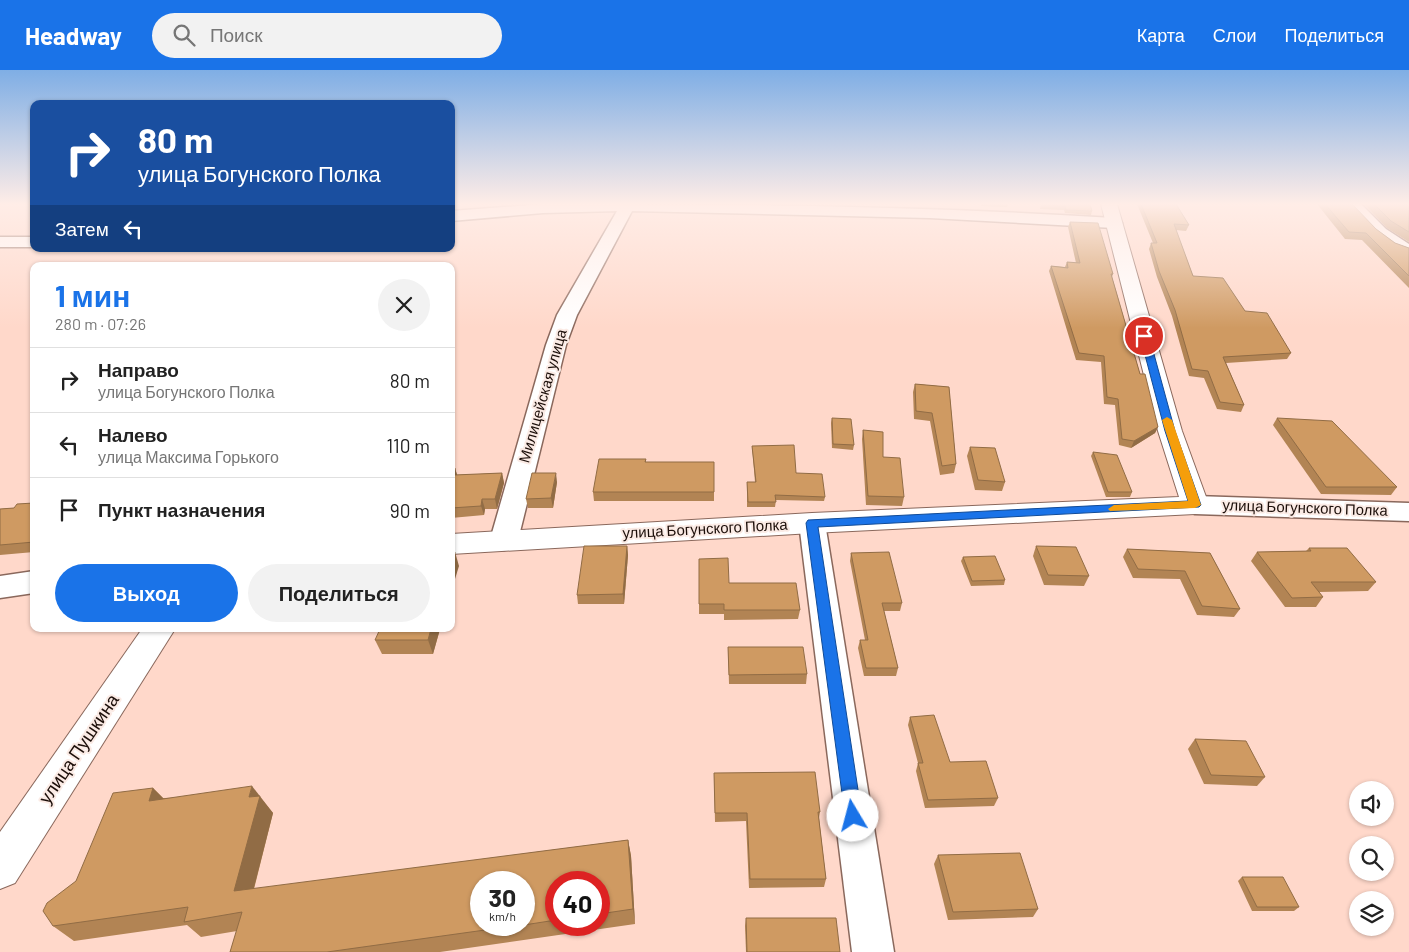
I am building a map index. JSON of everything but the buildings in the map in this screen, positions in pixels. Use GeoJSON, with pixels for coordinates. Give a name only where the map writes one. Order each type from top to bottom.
{"type":"FeatureCollection","features":[{"type":"Feature","properties":{"kind":"main road"},"geometry":{"type":"LineString","coordinates":[[1120,245],[1170,431],[1195,505]]}},
{"type":"Feature","properties":{"kind":"main road","name":"улица Богунского Полка"},"geometry":{"type":"LineString","coordinates":[[455,544],[812,523],[1195,505]]}},
{"type":"Feature","properties":{"kind":"main road","name":"улица Пушкина"},"geometry":{"type":"LineString","coordinates":[[0,868],[157,632]]}},
{"type":"Feature","properties":{"kind":"street","name":"Милицейская улица"},"geometry":{"type":"LineString","coordinates":[[504,540],[544,383],[567,315],[605,245]]}},
{"type":"Feature","properties":{"kind":"street","name":"улица Богунского Полка"},"geometry":{"type":"LineString","coordinates":[[1195,505],[1409,512]]}},
{"type":"Feature","properties":{"kind":"street"},"geometry":{"type":"LineString","coordinates":[[812,523],[873,952]]}},
{"type":"Feature","properties":{"kind":"street"},"geometry":{"type":"LineString","coordinates":[[0,586],[30,582]]}},
{"type":"Feature","properties":{"kind":"slow traffic"},"geometry":{"type":"LineString","coordinates":[[1114,509],[1195,505],[1167,420]]}},
{"type":"Feature","properties":{"kind":"route"},"geometry":{"type":"LineString","coordinates":[[853,816],[812,523],[1195,505],[1170,431],[1144,336]]}}]}
